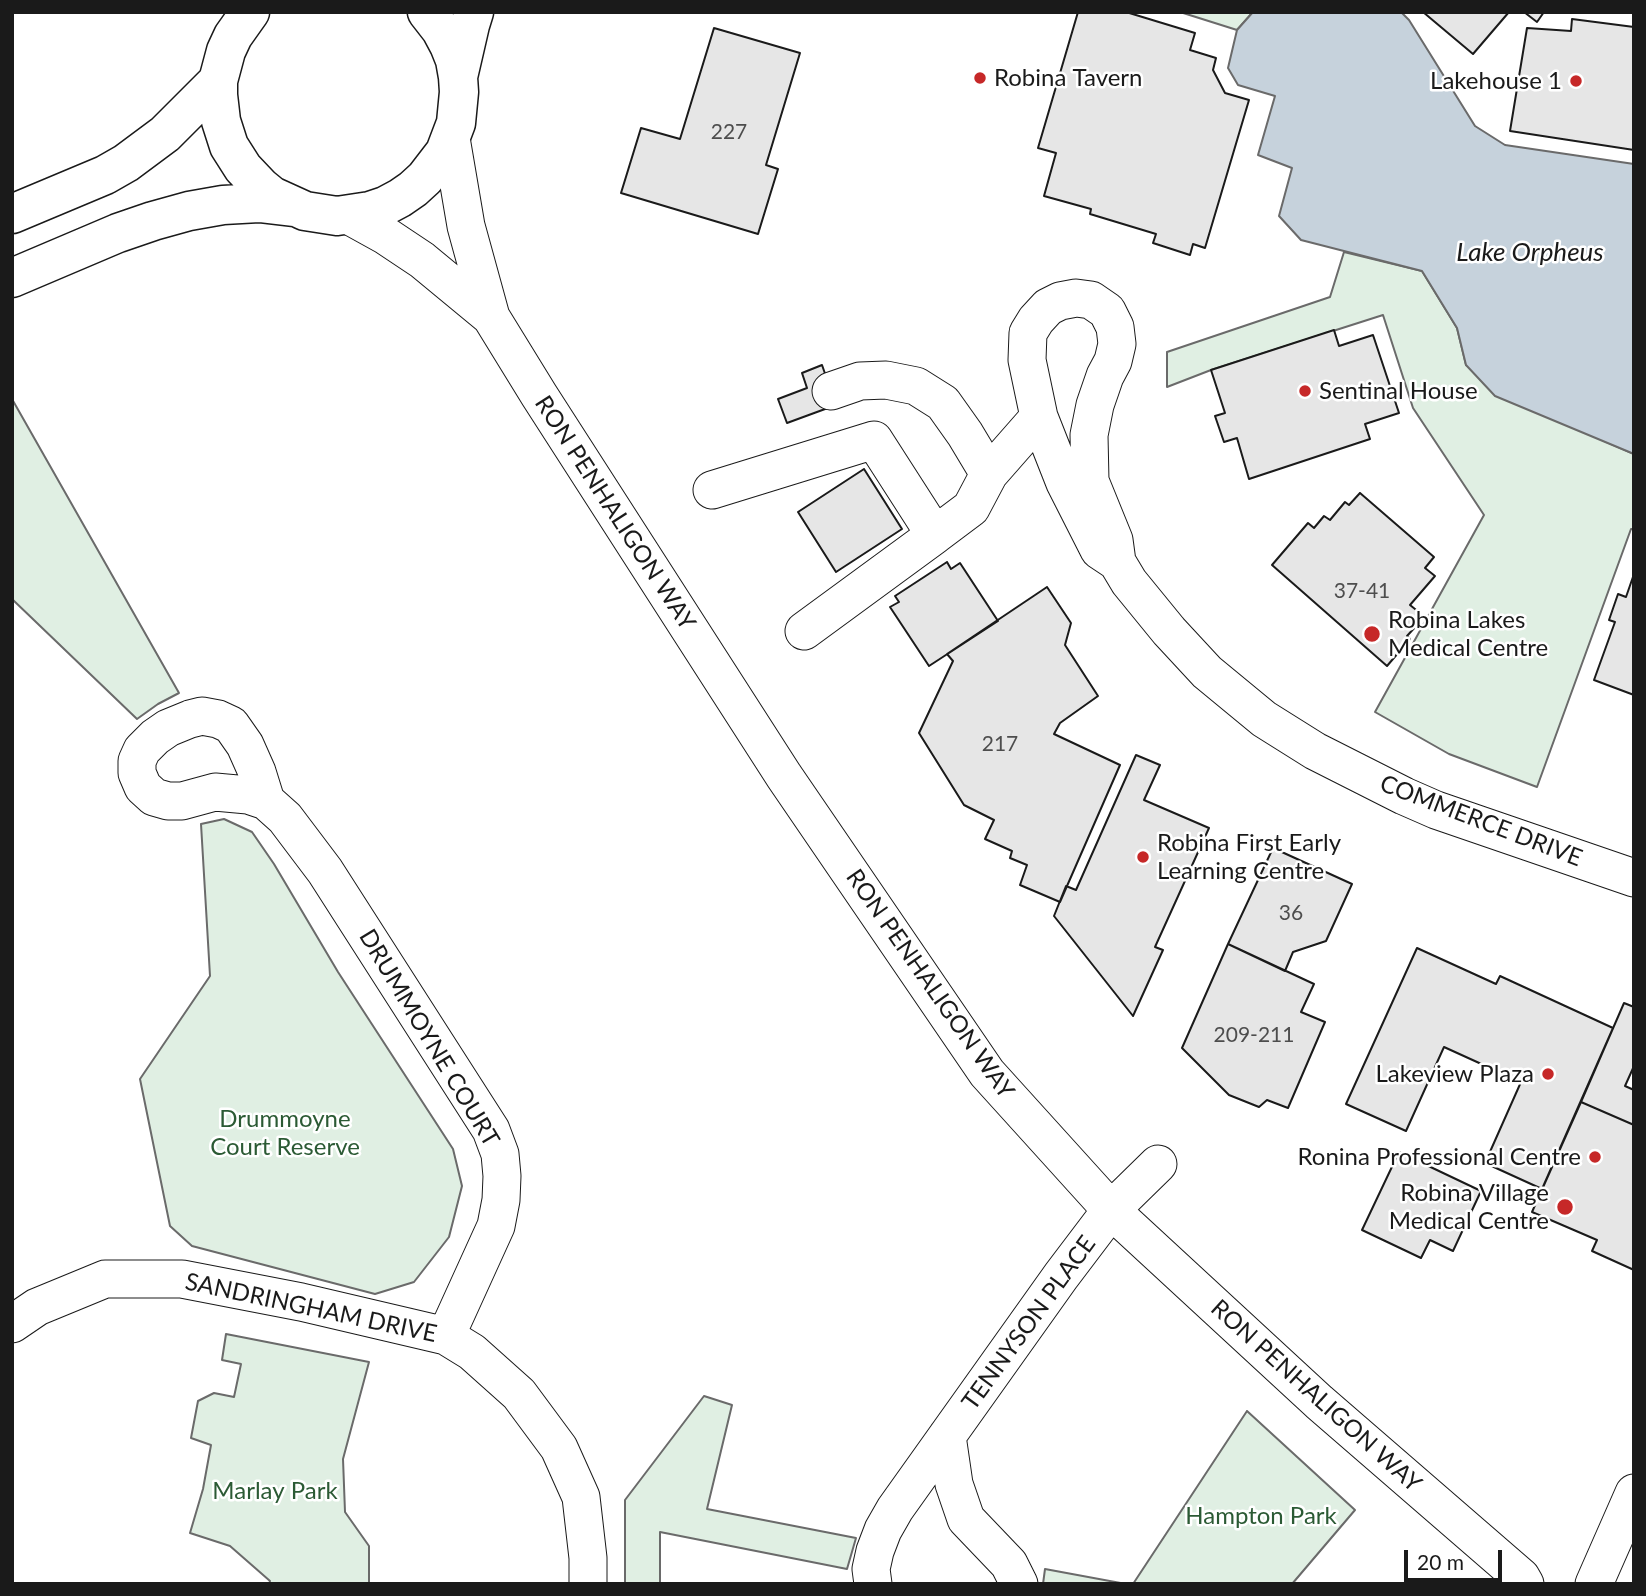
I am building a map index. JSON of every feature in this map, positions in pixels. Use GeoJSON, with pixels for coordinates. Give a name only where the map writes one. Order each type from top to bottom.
{"type":"FeatureCollection","features":[{"type":"Feature","properties":{"kind":"main road"},"geometry":{"type":"LineString","coordinates":[[239,20],[226,51],[218,82],[221,121],[235,157],[261,187],[283,202],[316,213],[348,215],[385,206],[413,189],[436,165],[451,138],[458,108],[455,60],[441,30],[427,12]]}},
{"type":"Feature","properties":{"kind":"main road"},"geometry":{"type":"LineString","coordinates":[[458,77],[474,12]]}},
{"type":"Feature","properties":{"kind":"main road"},"geometry":{"type":"LineString","coordinates":[[12,214],[105,176],[126,163],[165,134],[218,82]]}},
{"type":"Feature","properties":{"kind":"main road"},"geometry":{"type":"LineString","coordinates":[[12,278],[118,233],[189,211],[223,205],[259,203],[295,207]]}},
{"type":"Feature","properties":{"kind":"street","name":"RON PENHALIGON WAY"},"geometry":{"type":"LineString","coordinates":[[451,138],[466,226],[492,317],[784,776],[986,1073],[1111,1210],[1319,1402],[1528,1581]]}},
{"type":"Feature","properties":{"kind":"street","name":"RON PENHALIGON WAY"},"geometry":{"type":"LineString","coordinates":[[348,215],[422,260],[492,317]]}},
{"type":"Feature","properties":{"kind":"street","name":"COMMERCE DRIVE"},"geometry":{"type":"LineString","coordinates":[[1117,562],[1099,550],[1065,483],[1039,417],[1027,360],[1028,333],[1036,320],[1048,307],[1076,298],[1091,300],[1107,310],[1115,327],[1117,344],[1113,361],[1095,405],[1089,435],[1090,481],[1114,540],[1117,562],[1129,582],[1169,631],[1207,672],[1264,719],[1326,758],[1404,796],[1436,810],[1634,878]]}},
{"type":"Feature","properties":{"kind":"street"},"geometry":{"type":"LineString","coordinates":[[831,391],[860,381],[886,380],[916,386],[943,403],[989,474]]}},
{"type":"Feature","properties":{"kind":"street"},"geometry":{"type":"LineString","coordinates":[[804,631],[971,508],[989,474],[1039,417]]}},
{"type":"Feature","properties":{"kind":"street"},"geometry":{"type":"LineString","coordinates":[[712,490],[874,440],[935,535]]}},
{"type":"Feature","properties":{"kind":"street","name":"DRUMMOYNE COURT"},"geometry":{"type":"LineString","coordinates":[[266,802],[285,818],[325,870],[491,1130],[500,1154],[501,1200],[496,1226],[446,1336]]}},
{"type":"Feature","properties":{"kind":"street","name":"TENNYSON PLACE"},"geometry":{"type":"LineString","coordinates":[[873,1584],[871,1569],[883,1530],[895,1509],[1111,1210],[1158,1164]]}},
{"type":"Feature","properties":{"kind":"street","name":"SANDRINGHAM DRIVE"},"geometry":{"type":"LineString","coordinates":[[12,1324],[37,1307],[105,1279],[182,1279],[301,1302],[446,1336],[472,1352],[519,1394],[559,1448],[581,1497],[588,1584]]}},
{"type":"Feature","properties":{"kind":"street","name":"TENNYSON PLACE"},"geometry":{"type":"LineString","coordinates":[[947,1436],[954,1484],[966,1519],[1009,1564],[1019,1584]]}},
{"type":"Feature","properties":{"kind":"street"},"geometry":{"type":"LineString","coordinates":[[1594,1584],[1634,1493]]}},
{"type":"Feature","properties":{"kind":"green space"},"geometry":{"type":"Polygon","coordinates":[[[1180,12],[1253,12],[1237,30],[1180,12]]]}},
{"type":"Feature","properties":{"kind":"green space"},"geometry":{"type":"Polygon","coordinates":[[[1344,252],[1422,271],[1457,328],[1466,365],[1602,440],[1634,454],[1634,529],[1631,529],[1537,787],[1449,754],[1375,712],[1484,515],[1413,408],[1383,315],[1211,370],[1167,387],[1167,352],[1330,297],[1344,252]]]}},
{"type":"Feature","properties":{"kind":"green space"},"geometry":{"type":"Polygon","coordinates":[[[12,399],[179,693],[137,719],[12,599],[12,399]]]}},
{"type":"Feature","properties":{"kind":"green space","name":"Drummoyne Court Reserve"},"geometry":{"type":"Polygon","coordinates":[[[224,819],[252,832],[338,972],[453,1149],[462,1186],[449,1237],[414,1282],[375,1294],[192,1246],[170,1226],[140,1079],[210,976],[201,824],[224,819]]]}},
{"type":"Feature","properties":{"kind":"green space","name":"Marlay Park"},"geometry":{"type":"Polygon","coordinates":[[[226,1334],[369,1362],[343,1459],[345,1512],[369,1546],[369,1584],[269,1584],[270,1581],[230,1546],[190,1533],[203,1489],[211,1445],[191,1438],[198,1401],[214,1393],[234,1397],[241,1364],[222,1360],[226,1334]]]}},
{"type":"Feature","properties":{"kind":"green space"},"geometry":{"type":"Polygon","coordinates":[[[704,1396],[732,1405],[707,1509],[856,1538],[847,1569],[660,1532],[660,1584],[625,1584],[625,1500],[704,1396]]]}},
{"type":"Feature","properties":{"kind":"green space","name":"Hampton Park"},"geometry":{"type":"Polygon","coordinates":[[[1247,1411],[1355,1510],[1292,1584],[1133,1584],[1247,1411]]]}},
{"type":"Feature","properties":{"kind":"green space"},"geometry":{"type":"Polygon","coordinates":[[[1045,1569],[1126,1584],[1043,1584],[1045,1569]]]}},
{"type":"Feature","properties":{"kind":"water","name":"Lake Orpheus"},"geometry":{"type":"Polygon","coordinates":[[[1253,12],[1401,12],[1409,20],[1475,126],[1505,145],[1634,164],[1634,454],[1495,396],[1466,365],[1457,328],[1422,271],[1301,240],[1279,216],[1292,168],[1258,155],[1275,96],[1238,85],[1228,68],[1237,30],[1253,12]]]}},
{"type":"Feature","properties":{"kind":"building"},"geometry":{"type":"Polygon","coordinates":[[[1078,12],[1126,12],[1195,33],[1190,50],[1216,58],[1213,70],[1225,93],[1249,100],[1205,248],[1193,244],[1190,255],[1153,243],[1156,234],[1090,214],[1091,209],[1044,196],[1056,153],[1038,148],[1078,12]]]}},
{"type":"Feature","properties":{"kind":"building"},"geometry":{"type":"Polygon","coordinates":[[[1423,12],[1509,12],[1473,54],[1423,12]]]}},
{"type":"Feature","properties":{"kind":"building"},"geometry":{"type":"Polygon","coordinates":[[[1524,12],[1544,12],[1537,22],[1524,12]]]}},
{"type":"Feature","properties":{"kind":"building","name":"Lakehouse 1"},"geometry":{"type":"Polygon","coordinates":[[[1572,19],[1634,27],[1634,150],[1510,131],[1527,28],[1571,31],[1572,19]]]}},
{"type":"Feature","properties":{"kind":"building"},"geometry":{"type":"Polygon","coordinates":[[[714,28],[800,53],[766,165],[778,169],[758,234],[621,193],[641,128],[680,139],[714,28]]]}},
{"type":"Feature","properties":{"kind":"building","name":"Sentinal House"},"geometry":{"type":"Polygon","coordinates":[[[1334,330],[1339,346],[1373,335],[1399,413],[1365,424],[1370,439],[1249,479],[1237,438],[1224,442],[1215,416],[1225,413],[1211,370],[1334,330]]]}},
{"type":"Feature","properties":{"kind":"building"},"geometry":{"type":"Polygon","coordinates":[[[822,365],[836,405],[787,423],[778,399],[807,388],[802,373],[822,365]]]}},
{"type":"Feature","properties":{"kind":"building"},"geometry":{"type":"Polygon","coordinates":[[[864,469],[902,529],[836,572],[798,512],[864,469]]]}},
{"type":"Feature","properties":{"kind":"building","name":"Robina Lakes Medical Centre"},"geometry":{"type":"Polygon","coordinates":[[[1360,493],[1434,557],[1425,568],[1435,576],[1410,605],[1420,613],[1412,622],[1417,625],[1407,636],[1410,639],[1387,666],[1272,565],[1308,523],[1314,528],[1324,516],[1330,520],[1345,502],[1349,505],[1360,493]]]}},
{"type":"Feature","properties":{"kind":"building"},"geometry":{"type":"Polygon","coordinates":[[[947,562],[951,569],[960,563],[998,621],[929,666],[890,607],[899,602],[895,596],[947,562]]]}},
{"type":"Feature","properties":{"kind":"building"},"geometry":{"type":"Polygon","coordinates":[[[1634,574],[1634,695],[1594,680],[1615,622],[1609,620],[1618,594],[1626,597],[1634,574]]]}},
{"type":"Feature","properties":{"kind":"building"},"geometry":{"type":"Polygon","coordinates":[[[1047,587],[1071,623],[1065,645],[1098,696],[1060,723],[1054,734],[1120,765],[1060,902],[1020,885],[1027,865],[1010,858],[1012,851],[985,839],[994,820],[964,805],[919,733],[953,661],[947,654],[1047,587]]]}},
{"type":"Feature","properties":{"kind":"building","name":"Robina First Early Learning Centre"},"geometry":{"type":"Polygon","coordinates":[[[1136,755],[1160,765],[1144,800],[1209,828],[1155,947],[1163,950],[1133,1016],[1054,916],[1066,886],[1076,890],[1136,755]]]}},
{"type":"Feature","properties":{"kind":"building"},"geometry":{"type":"Polygon","coordinates":[[[1273,848],[1352,884],[1326,941],[1293,952],[1285,971],[1228,944],[1273,848]]]}},
{"type":"Feature","properties":{"kind":"building"},"geometry":{"type":"Polygon","coordinates":[[[1228,944],[1314,984],[1301,1012],[1325,1022],[1288,1108],[1267,1100],[1259,1107],[1229,1095],[1182,1048],[1228,944]]]}},
{"type":"Feature","properties":{"kind":"building","name":"Lakeview Plaza"},"geometry":{"type":"Polygon","coordinates":[[[1417,948],[1496,984],[1500,976],[1613,1028],[1542,1189],[1485,1163],[1521,1082],[1444,1047],[1406,1131],[1346,1104],[1417,948]]]}},
{"type":"Feature","properties":{"kind":"building"},"geometry":{"type":"Polygon","coordinates":[[[1624,1003],[1634,1007],[1634,1066],[1625,1086],[1634,1090],[1634,1125],[1581,1102],[1624,1003]]]}},
{"type":"Feature","properties":{"kind":"building","name":"Ronina Professional Centre"},"geometry":{"type":"Polygon","coordinates":[[[1581,1102],[1634,1125],[1634,1270],[1592,1251],[1597,1240],[1532,1212],[1581,1102]]]}},
{"type":"Feature","properties":{"kind":"building"},"geometry":{"type":"Polygon","coordinates":[[[1399,1152],[1481,1191],[1453,1251],[1430,1240],[1421,1258],[1362,1230],[1399,1152]]]}},
{"type":"Feature","properties":{"kind":"place","name":"Robina Tavern"},"geometry":{"type":"Point","coordinates":[980,78]}},
{"type":"Feature","properties":{"kind":"place","name":"Lakehouse 1"},"geometry":{"type":"Point","coordinates":[1576,81]}},
{"type":"Feature","properties":{"kind":"place","name":"Sentinal House"},"geometry":{"type":"Point","coordinates":[1305,391]}},
{"type":"Feature","properties":{"kind":"place","name":"Robina Lakes Medical Centre"},"geometry":{"type":"Point","coordinates":[1372,634]}},
{"type":"Feature","properties":{"kind":"place","name":"Robina First Early Learning Centre"},"geometry":{"type":"Point","coordinates":[1143,857]}},
{"type":"Feature","properties":{"kind":"place","name":"Lakeview Plaza"},"geometry":{"type":"Point","coordinates":[1548,1074]}},
{"type":"Feature","properties":{"kind":"place","name":"Ronina Professional Centre"},"geometry":{"type":"Point","coordinates":[1595,1157]}},
{"type":"Feature","properties":{"kind":"place","name":"Robina Village Medical Centre"},"geometry":{"type":"Point","coordinates":[1565,1207]}}]}
